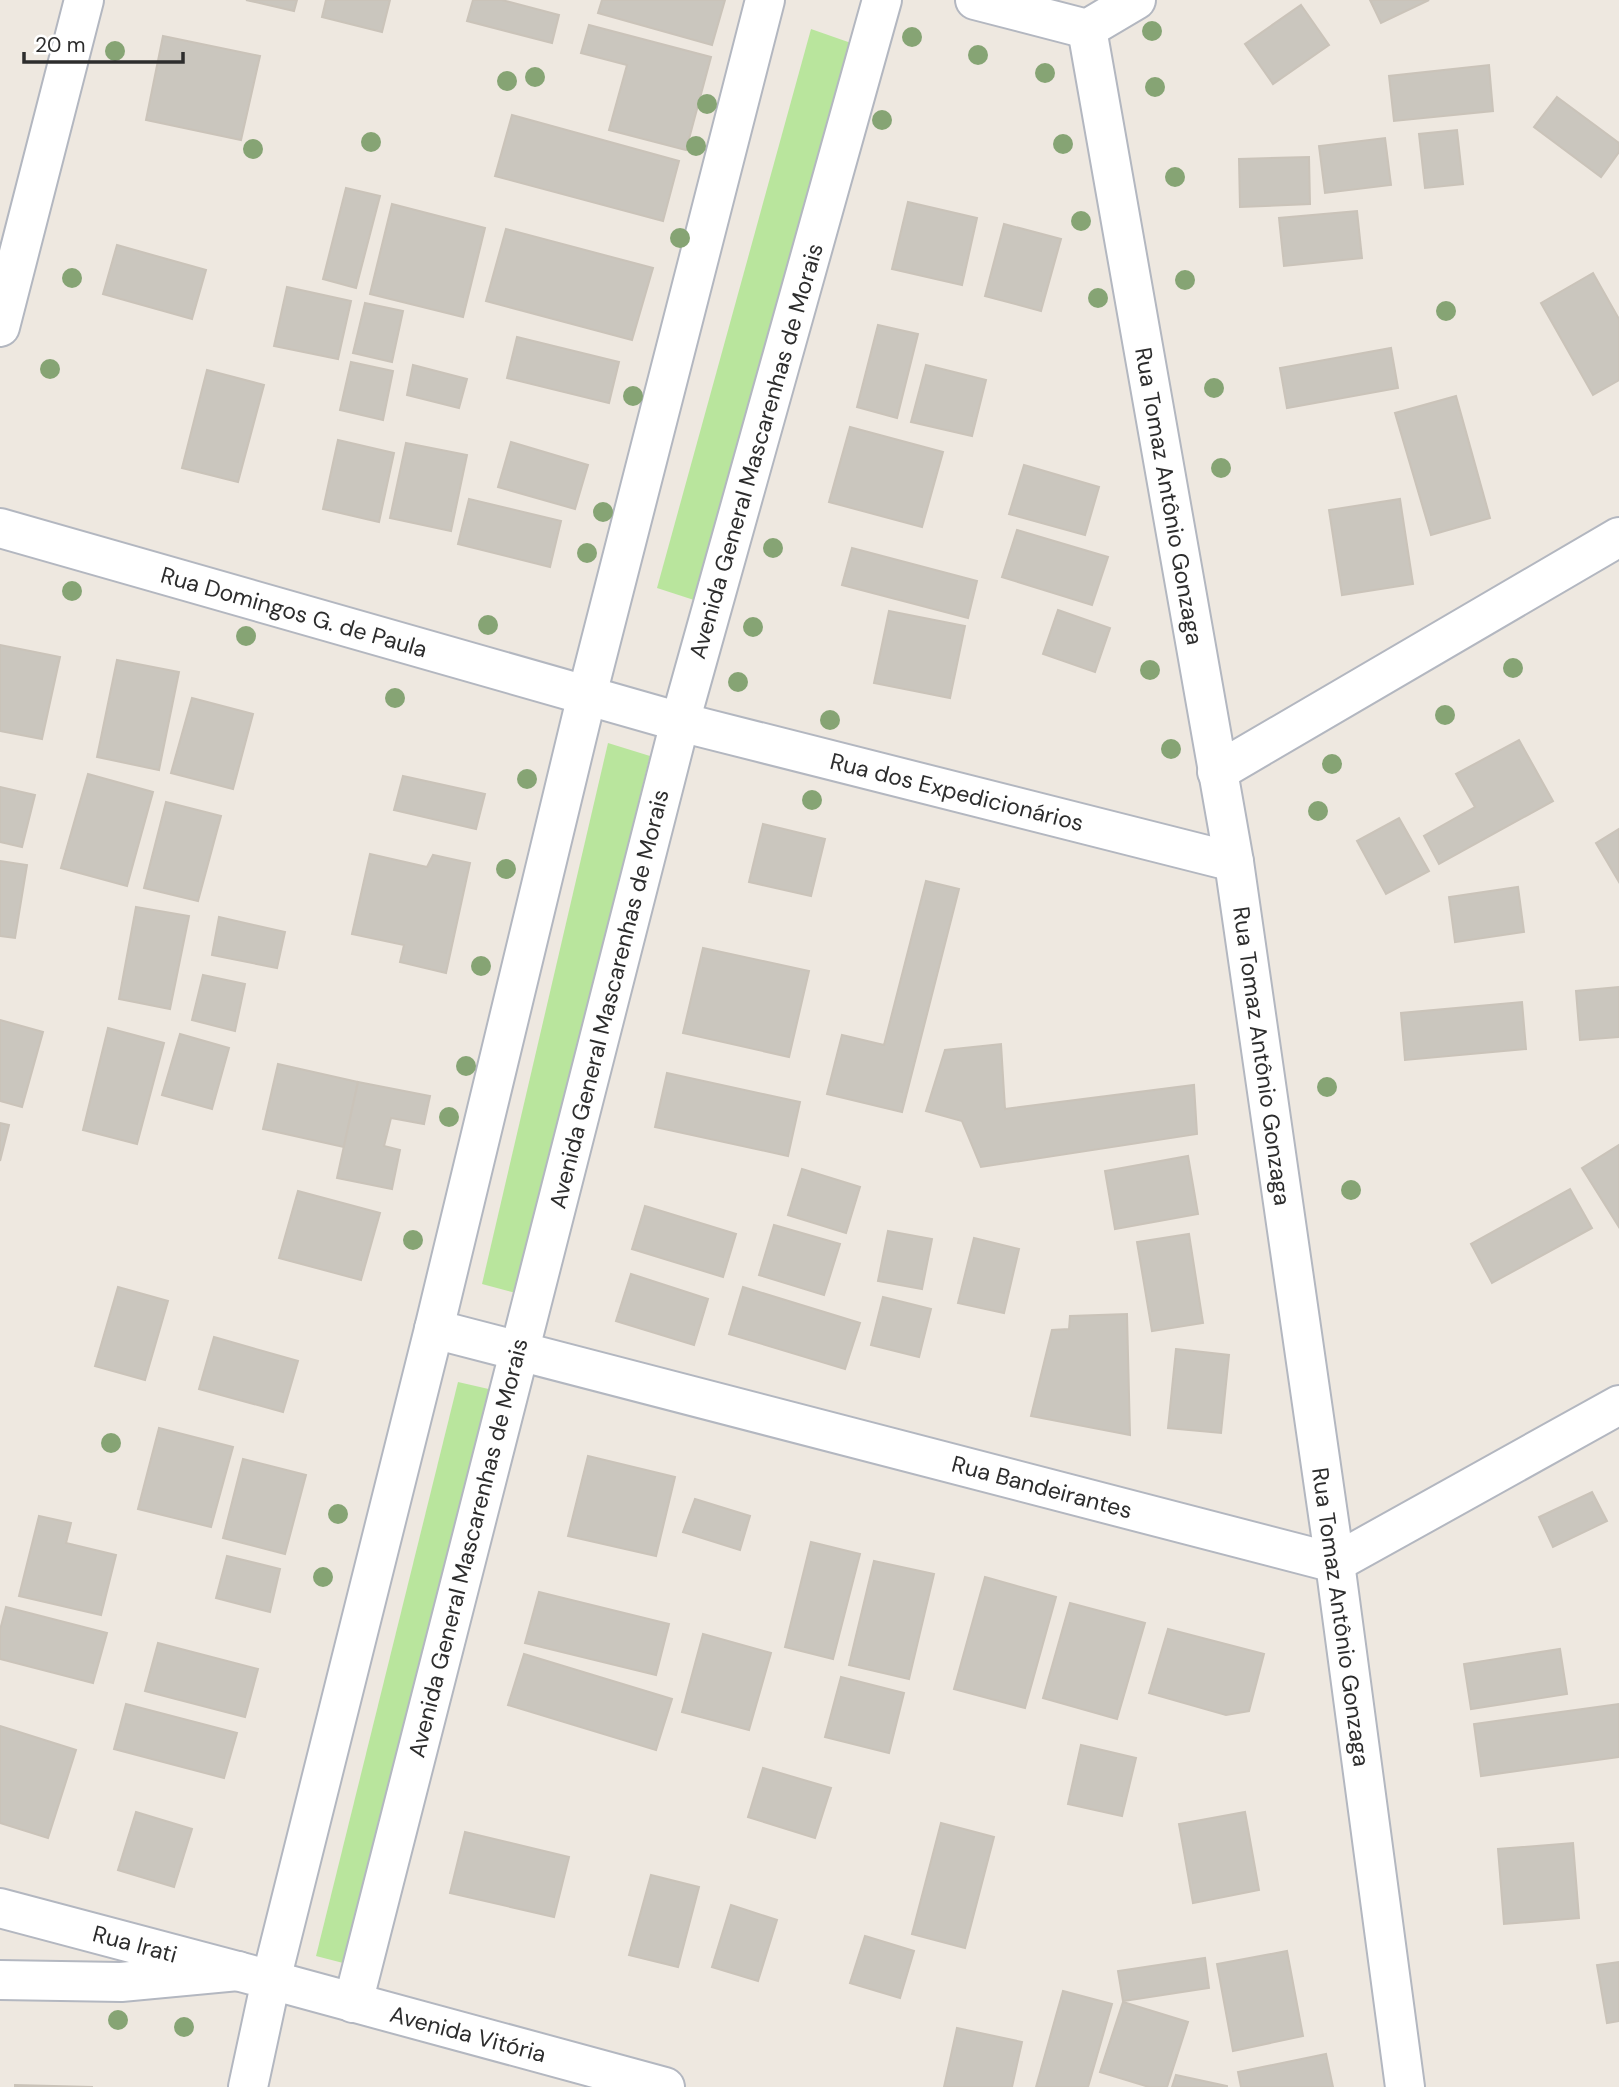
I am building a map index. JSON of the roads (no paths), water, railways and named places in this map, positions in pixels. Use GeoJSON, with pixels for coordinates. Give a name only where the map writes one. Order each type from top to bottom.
{"type":"FeatureCollection","features":[{"type":"Feature","properties":{"kind":"street"},"geometry":{"type":"LineString","coordinates":[[0,327],[84,0]]}},
{"type":"Feature","properties":{"kind":"street"},"geometry":{"type":"LineString","coordinates":[[248,2087],[254,1975],[434,1329],[587,695],[765,0]]}},
{"type":"Feature","properties":{"kind":"street","name":"Avenida General Mascarenhas de Morais"},"geometry":{"type":"LineString","coordinates":[[354,2003],[680,722],[882,0]]}},
{"type":"Feature","properties":{"kind":"street"},"geometry":{"type":"LineString","coordinates":[[975,0],[1087,29],[1136,0]]}},
{"type":"Feature","properties":{"kind":"street","name":"Rua Tomaz Antônio Gonzaga"},"geometry":{"type":"LineString","coordinates":[[1087,29],[1234,862],[1335,1563],[1405,2087]]}},
{"type":"Feature","properties":{"kind":"street","name":"Rua Domingos G. de Paula"},"geometry":{"type":"LineString","coordinates":[[0,528],[680,722]]}},
{"type":"Feature","properties":{"kind":"street"},"geometry":{"type":"LineString","coordinates":[[1217,772],[1619,537]]}},
{"type":"Feature","properties":{"kind":"street","name":"Rua dos Expedicionários"},"geometry":{"type":"LineString","coordinates":[[680,722],[1234,862]]}},
{"type":"Feature","properties":{"kind":"street","name":"Rua Bandeirantes"},"geometry":{"type":"LineString","coordinates":[[434,1329],[1335,1563]]}},
{"type":"Feature","properties":{"kind":"street"},"geometry":{"type":"LineString","coordinates":[[1335,1563],[1619,1405]]}},
{"type":"Feature","properties":{"kind":"street","name":"Rua Irati"},"geometry":{"type":"LineString","coordinates":[[0,1908],[254,1975]]}},
{"type":"Feature","properties":{"kind":"street","name":"Avenida Vitória"},"geometry":{"type":"LineString","coordinates":[[0,1980],[121,1982],[254,1975],[665,2087]]}}]}
